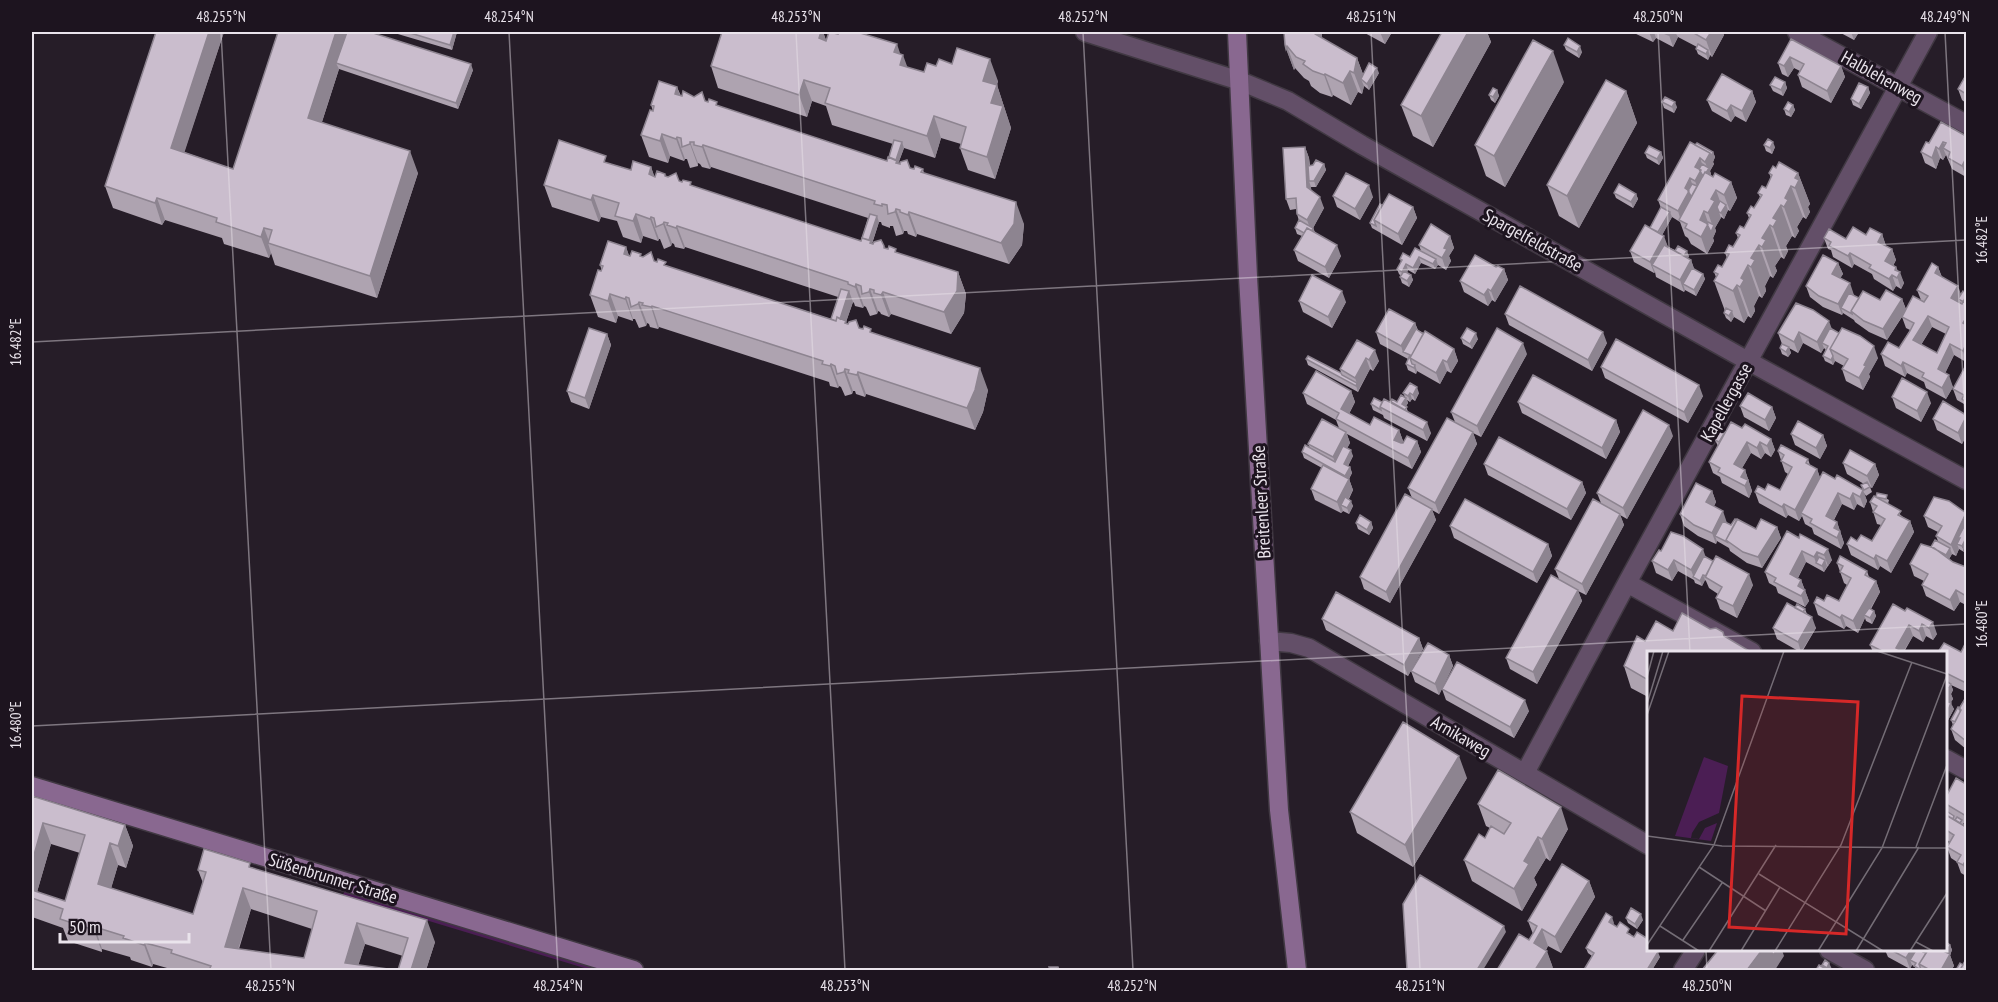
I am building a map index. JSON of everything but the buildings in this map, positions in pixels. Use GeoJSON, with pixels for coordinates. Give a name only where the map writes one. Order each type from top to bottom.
{"type":"FeatureCollection","features":[{"type":"Feature","properties":{"kind":"main road","name":"Breitenleer Straße"},"geometry":{"type":"LineString","coordinates":[[1237,32],[1249,289],[1279,810],[1298,970]]}},
{"type":"Feature","properties":{"kind":"main road","name":"Süßenbrunner Straße"},"geometry":{"type":"LineString","coordinates":[[32,786],[634,970]]}},
{"type":"Feature","properties":{"kind":"street","name":"Spargelfeldstraße"},"geometry":{"type":"LineString","coordinates":[[1085,32],[1240,81],[1287,101],[1362,145],[1966,480]]}},
{"type":"Feature","properties":{"kind":"street","name":"Halblehenweg"},"geometry":{"type":"LineString","coordinates":[[1797,32],[1966,124]]}},
{"type":"Feature","properties":{"kind":"street","name":"Kapellergasse"},"geometry":{"type":"LineString","coordinates":[[1525,773],[1928,32]]}},
{"type":"Feature","properties":{"kind":"street"},"geometry":{"type":"LineString","coordinates":[[1627,583],[1750,651]]}},
{"type":"Feature","properties":{"kind":"street","name":"Arnikaweg"},"geometry":{"type":"LineString","coordinates":[[1269,641],[1291,643],[1309,648],[1647,844]]}},
{"type":"Feature","properties":{"kind":"street"},"geometry":{"type":"LineString","coordinates":[[1947,760],[1966,770]]}},
{"type":"Feature","properties":{"kind":"street"},"geometry":{"type":"LineString","coordinates":[[1683,970],[1695,951]]}},
{"type":"Feature","properties":{"kind":"street"},"geometry":{"type":"LineString","coordinates":[[1830,951],[1865,970]]}},
{"type":"Feature","properties":{"kind":"shaded area"},"geometry":{"type":"Polygon","coordinates":[[[346,887],[606,970],[591,970],[343,895],[346,887]]]}}]}
